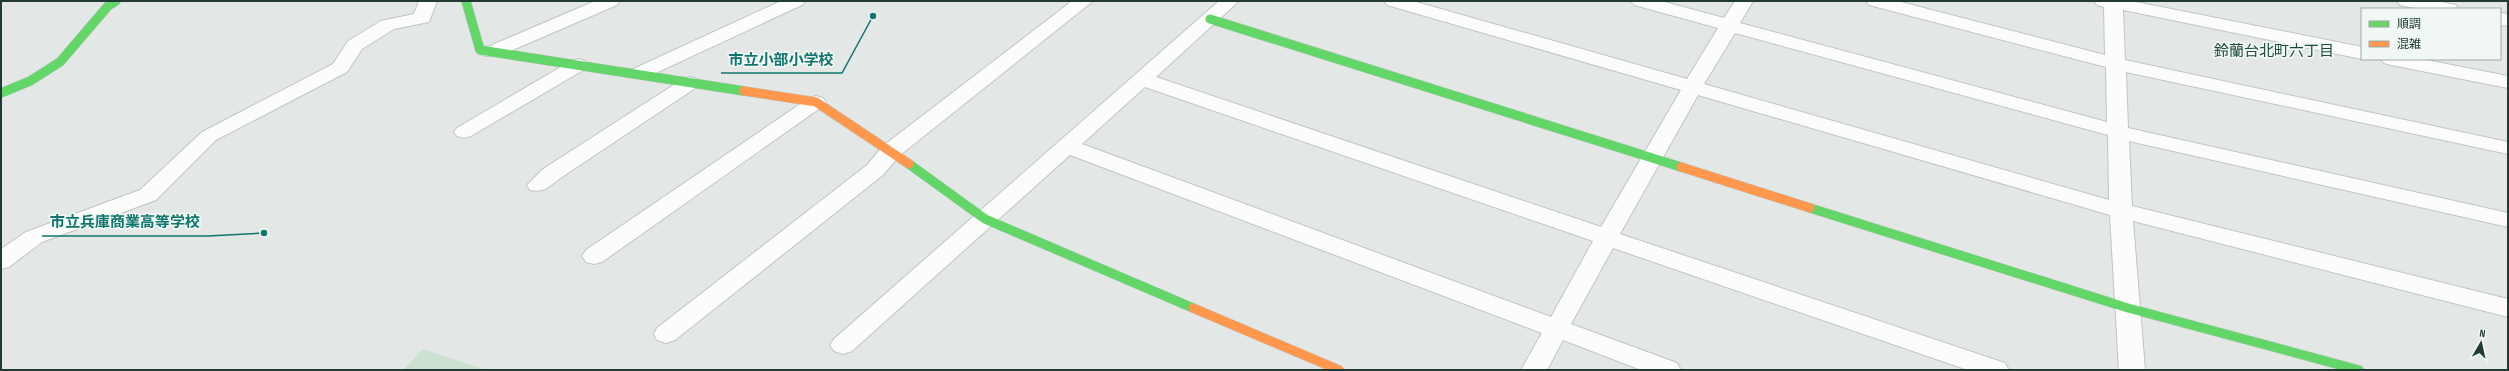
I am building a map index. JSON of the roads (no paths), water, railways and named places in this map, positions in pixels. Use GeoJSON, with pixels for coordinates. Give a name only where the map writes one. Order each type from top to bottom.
{"type":"FeatureCollection","features":[{"type":"Feature","properties":{"kind":"street"},"geometry":{"type":"LineString","coordinates":[[1,93],[30,81],[60,62],[108,6],[116,1]]}},
{"type":"Feature","properties":{"kind":"street"},"geometry":{"type":"LineString","coordinates":[[1,261],[34,237],[148,195],[209,136],[340,68],[355,45],[388,25],[422,18],[428,1]]}},
{"type":"Feature","properties":{"kind":"street"},"geometry":{"type":"LineString","coordinates":[[466,1],[480,50],[816,102],[891,151],[985,219],[1339,370]]}},
{"type":"Feature","properties":{"kind":"street"},"geometry":{"type":"LineString","coordinates":[[492,52],[611,1]]}},
{"type":"Feature","properties":{"kind":"street"},"geometry":{"type":"LineString","coordinates":[[638,74],[796,1]]}},
{"type":"Feature","properties":{"kind":"street"},"geometry":{"type":"LineString","coordinates":[[666,334],[875,170],[891,151],[1084,1]]}},
{"type":"Feature","properties":{"kind":"street"},"geometry":{"type":"LineString","coordinates":[[843,345],[1230,1]]}},
{"type":"Feature","properties":{"kind":"street"},"geometry":{"type":"LineString","coordinates":[[1394,1],[2121,211],[2508,308]]}},
{"type":"Feature","properties":{"kind":"street"},"geometry":{"type":"LineString","coordinates":[[1640,1],[2119,132],[2508,220]]}},
{"type":"Feature","properties":{"kind":"street"},"geometry":{"type":"LineString","coordinates":[[1534,370],[1650,159],[1744,1]]}},
{"type":"Feature","properties":{"kind":"street"},"geometry":{"type":"LineString","coordinates":[[1875,1],[2117,64],[2508,148]]}},
{"type":"Feature","properties":{"kind":"street"},"geometry":{"type":"LineString","coordinates":[[2406,1],[2444,8]]}},
{"type":"Feature","properties":{"kind":"street"},"geometry":{"type":"LineString","coordinates":[[2132,370],[2121,211],[2117,64],[2110,2],[2361,53]]}},
{"type":"Feature","properties":{"kind":"street"},"geometry":{"type":"LineString","coordinates":[[1210,19],[1650,159],[2128,308],[2359,370]]}},
{"type":"Feature","properties":{"kind":"street"},"geometry":{"type":"LineString","coordinates":[[2396,60],[2508,82]]}},
{"type":"Feature","properties":{"kind":"street"},"geometry":{"type":"LineString","coordinates":[[464,132],[578,65]]}},
{"type":"Feature","properties":{"kind":"street"},"geometry":{"type":"LineString","coordinates":[[1141,79],[1996,370]]}},
{"type":"Feature","properties":{"kind":"street"},"geometry":{"type":"LineString","coordinates":[[538,185],[550,174],[690,82]]}},
{"type":"Feature","properties":{"kind":"street"},"geometry":{"type":"LineString","coordinates":[[594,256],[816,102]]}},
{"type":"Feature","properties":{"kind":"street"},"geometry":{"type":"LineString","coordinates":[[1067,146],[1668,370]]}},
{"type":"Feature","properties":{"kind":"place","name":"市立小部小学校"},"geometry":{"type":"Point","coordinates":[873,16]}},
{"type":"Feature","properties":{"kind":"place","name":"市立兵庫商業高等学校"},"geometry":{"type":"Point","coordinates":[264,233]}},
{"type":"Feature","properties":{"kind":"district","name":"鈴蘭台北町六丁目"},"geometry":{"type":"Point","coordinates":[2274,51]}}]}
